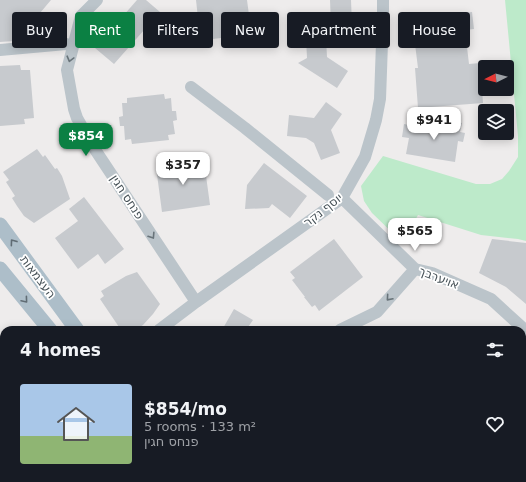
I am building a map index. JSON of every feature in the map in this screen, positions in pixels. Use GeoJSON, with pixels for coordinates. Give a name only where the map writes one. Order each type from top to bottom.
{"type":"FeatureCollection","features":[{"type":"Feature","properties":{"kind":"main road","name":"העצמאות"},"geometry":{"type":"LineString","coordinates":[[0,225],[75,326]]}},
{"type":"Feature","properties":{"kind":"main road","name":"העצמאות"},"geometry":{"type":"LineString","coordinates":[[0,270],[47,326]]}},
{"type":"Feature","properties":{"kind":"street","name":"פנחס חגין"},"geometry":{"type":"LineString","coordinates":[[98,0],[81,16],[67,70],[74,109],[77,118],[94,148],[196,302]]}},
{"type":"Feature","properties":{"kind":"street","name":"יוסף נקר"},"geometry":{"type":"LineString","coordinates":[[164,326],[342,198],[365,157],[376,120],[380,99],[384,15],[382,0]]}},
{"type":"Feature","properties":{"kind":"street"},"geometry":{"type":"LineString","coordinates":[[0,50],[22,48]]}},
{"type":"Feature","properties":{"kind":"street"},"geometry":{"type":"LineString","coordinates":[[191,87],[245,128],[328,195]]}},
{"type":"Feature","properties":{"kind":"street","name":"אויערבך"},"geometry":{"type":"LineString","coordinates":[[342,198],[415,269],[432,273],[491,299],[521,326]]}},
{"type":"Feature","properties":{"kind":"street"},"geometry":{"type":"LineString","coordinates":[[348,326],[377,312],[415,269]]}},
{"type":"Feature","properties":{"kind":"green space"},"geometry":{"type":"Polygon","coordinates":[[[505,0],[526,0],[526,241],[481,235],[418,215],[403,243],[372,213],[364,201],[361,186],[383,156],[476,184],[490,184],[502,179],[518,157],[518,136],[514,94],[514,60],[511,60],[505,0]]]}},
{"type":"Feature","properties":{"kind":"building"},"geometry":{"type":"Polygon","coordinates":[[[0,0],[51,0],[41,12],[12,12],[12,41],[0,42],[0,0]]]}},
{"type":"Feature","properties":{"kind":"building"},"geometry":{"type":"Polygon","coordinates":[[[137,0],[146,0],[160,12],[143,12],[143,31],[135,40],[135,12],[126,12],[137,0]]]}},
{"type":"Feature","properties":{"kind":"building"},"geometry":{"type":"Polygon","coordinates":[[[196,0],[247,0],[249,12],[221,12],[221,38],[213,39],[213,12],[197,12],[196,0]]]}},
{"type":"Feature","properties":{"kind":"building"},"geometry":{"type":"Polygon","coordinates":[[[330,0],[351,0],[351,12],[330,12],[330,0]]]}},
{"type":"Feature","properties":{"kind":"building"},"geometry":{"type":"Polygon","coordinates":[[[470,12],[472,12],[474,29],[470,29],[470,12]]]}},
{"type":"Feature","properties":{"kind":"building"},"geometry":{"type":"Polygon","coordinates":[[[95,48],[128,48],[114,64],[95,48]]]}},
{"type":"Feature","properties":{"kind":"building"},"geometry":{"type":"Polygon","coordinates":[[[306,48],[327,48],[327,57],[348,71],[337,88],[298,63],[307,58],[306,48]]]}},
{"type":"Feature","properties":{"kind":"building"},"geometry":{"type":"Polygon","coordinates":[[[416,48],[467,48],[469,64],[478,63],[478,96],[482,96],[483,103],[418,108],[415,68],[418,68],[416,48]]]}},
{"type":"Feature","properties":{"kind":"building"},"geometry":{"type":"Polygon","coordinates":[[[20,65],[21,70],[30,70],[34,118],[24,119],[25,124],[0,126],[0,66],[20,65]]]}},
{"type":"Feature","properties":{"kind":"building"},"geometry":{"type":"Polygon","coordinates":[[[164,94],[165,99],[171,98],[172,111],[176,111],[177,120],[173,121],[175,134],[168,135],[169,140],[132,144],[131,139],[125,140],[124,126],[120,126],[119,117],[123,116],[122,103],[127,103],[127,98],[164,94]]]}},
{"type":"Feature","properties":{"kind":"building"},"geometry":{"type":"Polygon","coordinates":[[[326,102],[342,114],[331,130],[340,153],[321,160],[314,143],[306,138],[287,136],[289,115],[314,118],[326,102]]]}},
{"type":"Feature","properties":{"kind":"building"},"geometry":{"type":"Polygon","coordinates":[[[446,120],[462,123],[460,132],[465,133],[463,142],[458,141],[455,162],[406,154],[409,138],[402,137],[404,124],[444,131],[446,120]]]}},
{"type":"Feature","properties":{"kind":"building"},"geometry":{"type":"Polygon","coordinates":[[[37,149],[43,157],[45,155],[55,169],[57,168],[62,176],[70,199],[34,223],[24,216],[12,198],[15,196],[6,182],[9,180],[3,172],[37,149]]]}},
{"type":"Feature","properties":{"kind":"building"},"geometry":{"type":"Polygon","coordinates":[[[204,161],[210,205],[162,212],[156,167],[204,161]]]}},
{"type":"Feature","properties":{"kind":"building"},"geometry":{"type":"Polygon","coordinates":[[[264,163],[307,196],[290,218],[272,204],[269,208],[245,209],[247,185],[264,163]]]}},
{"type":"Feature","properties":{"kind":"building"},"geometry":{"type":"Polygon","coordinates":[[[84,197],[124,249],[105,264],[98,254],[78,269],[55,238],[78,221],[69,209],[84,197]]]}},
{"type":"Feature","properties":{"kind":"building"},"geometry":{"type":"Polygon","coordinates":[[[334,239],[363,277],[319,311],[315,305],[312,307],[304,297],[292,280],[295,278],[290,272],[334,239]]]}},
{"type":"Feature","properties":{"kind":"building"},"geometry":{"type":"Polygon","coordinates":[[[492,239],[526,243],[526,304],[506,287],[479,273],[492,239]]]}},
{"type":"Feature","properties":{"kind":"building"},"geometry":{"type":"Polygon","coordinates":[[[137,272],[160,304],[141,326],[118,326],[100,299],[104,296],[101,291],[126,276],[137,272]]]}},
{"type":"Feature","properties":{"kind":"building"},"geometry":{"type":"Polygon","coordinates":[[[234,309],[253,320],[249,326],[224,326],[234,309]]]}}]}
